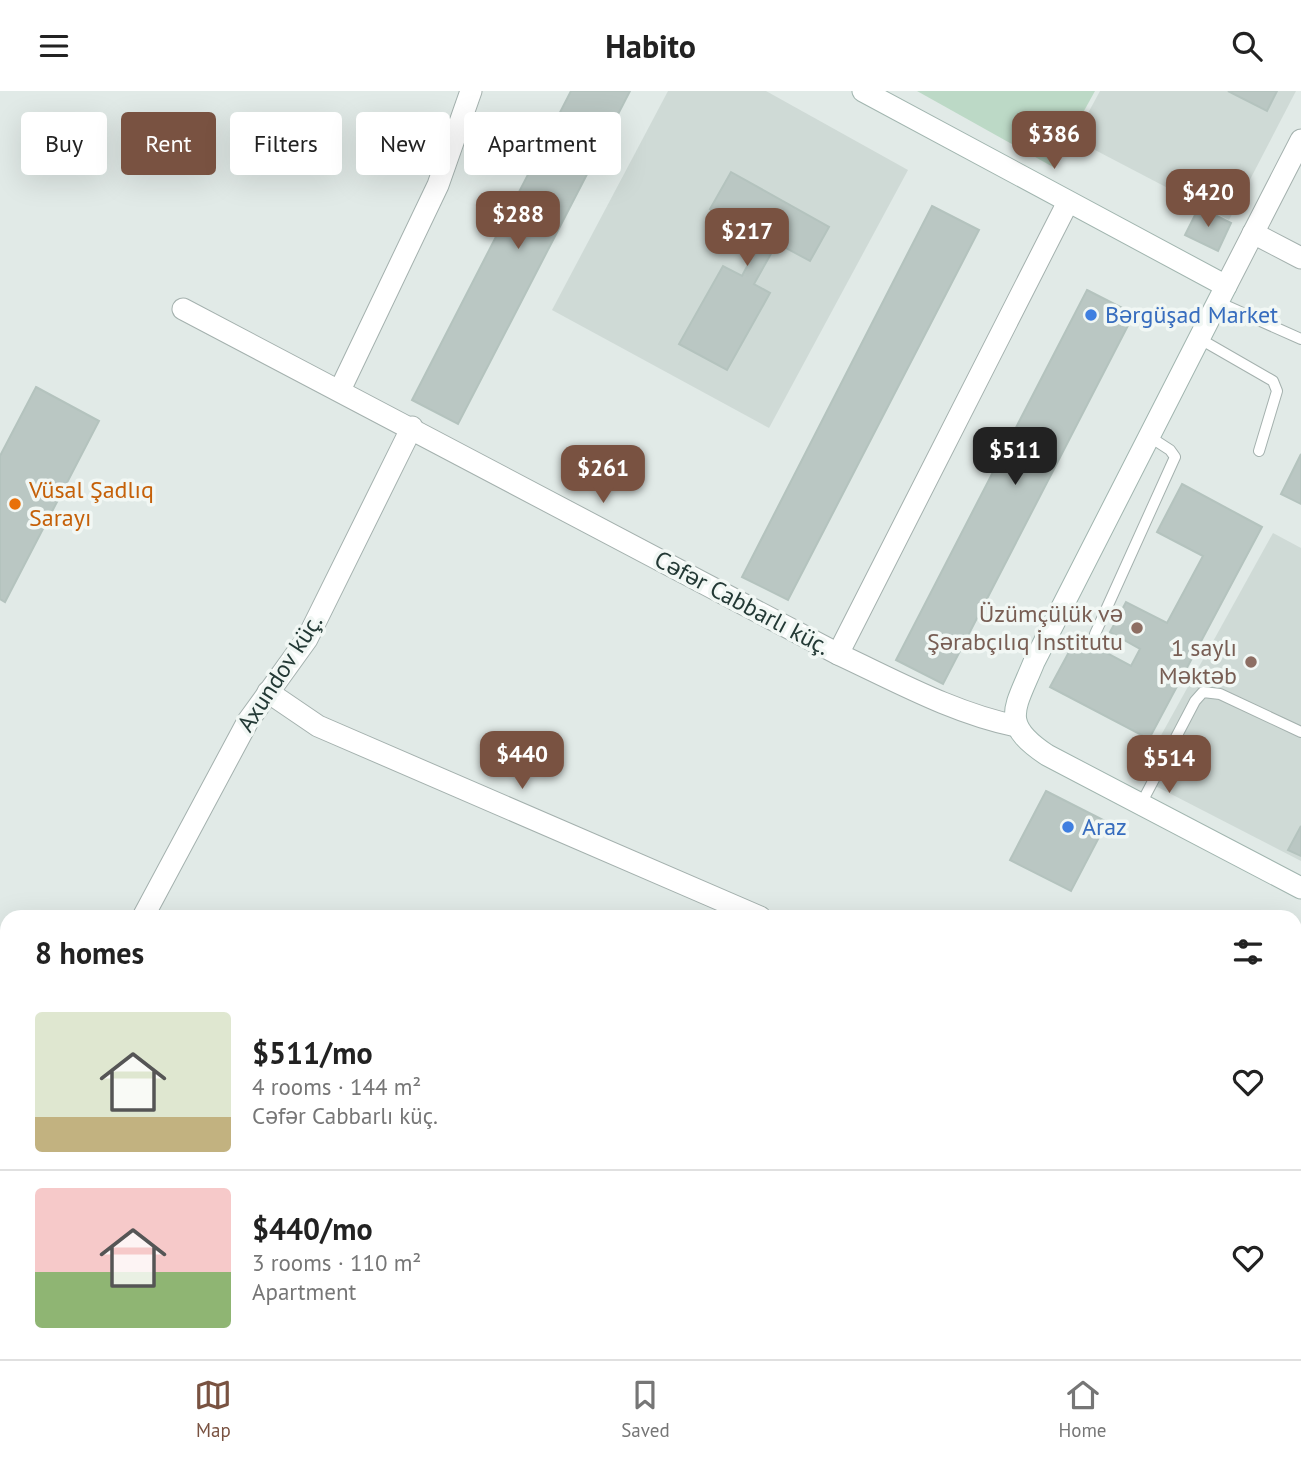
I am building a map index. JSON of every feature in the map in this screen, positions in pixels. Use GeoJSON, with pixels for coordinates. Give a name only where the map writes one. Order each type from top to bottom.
{"type":"FeatureCollection","features":[{"type":"Feature","properties":{"kind":"street"},"geometry":{"type":"LineString","coordinates":[[340,390],[424,218],[471,91]]}},
{"type":"Feature","properties":{"kind":"street"},"geometry":{"type":"LineString","coordinates":[[863,91],[1068,202],[1222,294]]}},
{"type":"Feature","properties":{"kind":"street"},"geometry":{"type":"LineString","coordinates":[[1301,140],[1034,663],[1017,706],[1016,726],[1024,740],[1047,755],[1301,888]]}},
{"type":"Feature","properties":{"kind":"street"},"geometry":{"type":"LineString","coordinates":[[838,654],[1068,202]]}},
{"type":"Feature","properties":{"kind":"street"},"geometry":{"type":"LineString","coordinates":[[1253,233],[1301,258]]}},
{"type":"Feature","properties":{"kind":"street","name":"Cəfər Cabbarlı küç."},"geometry":{"type":"LineString","coordinates":[[183,309],[412,427],[838,654],[948,705],[985,719],[1016,726]]}},
{"type":"Feature","properties":{"kind":"street","name":"Axundov küç."},"geometry":{"type":"LineString","coordinates":[[147,910],[248,721],[307,639],[412,427]]}},
{"type":"Feature","properties":{"kind":"street"},"geometry":{"type":"LineString","coordinates":[[268,692],[318,726],[744,910]]}},
{"type":"Feature","properties":{"kind":"lane"},"geometry":{"type":"LineString","coordinates":[[1222,294],[1301,339]]}},
{"type":"Feature","properties":{"kind":"lane"},"geometry":{"type":"LineString","coordinates":[[1200,339],[1273,380],[1277,391],[1259,451]]}},
{"type":"Feature","properties":{"kind":"lane"},"geometry":{"type":"LineString","coordinates":[[1095,634],[1175,457],[1170,450],[1150,437]]}},
{"type":"Feature","properties":{"kind":"lane"},"geometry":{"type":"LineString","coordinates":[[1141,804],[1195,701],[1203,692],[1220,694],[1301,732]]}},
{"type":"Feature","properties":{"kind":"shaded area"},"geometry":{"type":"Polygon","coordinates":[[[668,91],[766,91],[908,170],[769,428],[552,310],[668,91]]]}},
{"type":"Feature","properties":{"kind":"shaded area"},"geometry":{"type":"Polygon","coordinates":[[[1100,91],[1296,91],[1229,220],[1074,139],[1100,91]]]}},
{"type":"Feature","properties":{"kind":"shaded area","name":"1 saylı Məktəb"},"geometry":{"type":"Polygon","coordinates":[[[1273,533],[1301,548],[1301,861],[1138,777],[1273,533]]]}},
{"type":"Feature","properties":{"kind":"green space"},"geometry":{"type":"Polygon","coordinates":[[[917,91],[1095,91],[1053,167],[917,91]]]}},
{"type":"Feature","properties":{"kind":"building"},"geometry":{"type":"Polygon","coordinates":[[[571,91],[630,91],[619,112],[560,112],[571,91]]]}},
{"type":"Feature","properties":{"kind":"building"},"geometry":{"type":"Polygon","coordinates":[[[1228,91],[1277,91],[1267,111],[1228,91]]]}},
{"type":"Feature","properties":{"kind":"building"},"geometry":{"type":"Polygon","coordinates":[[[731,172],[829,227],[810,261],[777,243],[754,284],[770,293],[727,370],[679,344],[723,266],[742,276],[762,238],[710,209],[731,172]]]}},
{"type":"Feature","properties":{"kind":"building"},"geometry":{"type":"Polygon","coordinates":[[[528,175],[587,175],[458,424],[412,400],[528,175]]]}},
{"type":"Feature","properties":{"kind":"building"},"geometry":{"type":"Polygon","coordinates":[[[932,206],[979,230],[788,600],[742,577],[932,206]]]}},
{"type":"Feature","properties":{"kind":"building"},"geometry":{"type":"Polygon","coordinates":[[[1199,207],[1231,223],[1218,251],[1185,235],[1199,207]]]}},
{"type":"Feature","properties":{"kind":"building"},"geometry":{"type":"Polygon","coordinates":[[[1087,290],[1134,314],[943,684],[896,660],[1087,290]]]}},
{"type":"Feature","properties":{"kind":"building"},"geometry":{"type":"Polygon","coordinates":[[[36,387],[99,421],[5,602],[0,599],[0,456],[36,387]]]}},
{"type":"Feature","properties":{"kind":"building"},"geometry":{"type":"Polygon","coordinates":[[[1301,454],[1301,504],[1281,494],[1301,454]]]}},
{"type":"Feature","properties":{"kind":"building"},"geometry":{"type":"Polygon","coordinates":[[[1182,484],[1262,527],[1149,739],[1050,687],[1077,637],[1131,666],[1140,649],[1110,632],[1126,602],[1167,623],[1203,556],[1157,532],[1182,484]]]}},
{"type":"Feature","properties":{"kind":"building"},"geometry":{"type":"Polygon","coordinates":[[[1046,791],[1107,822],[1071,891],[1010,860],[1046,791]]]}},
{"type":"Feature","properties":{"kind":"building"},"geometry":{"type":"Polygon","coordinates":[[[1301,826],[1301,856],[1288,850],[1301,826]]]}},
{"type":"Feature","properties":{"kind":"place","name":"Bərgüşad Market"},"geometry":{"type":"Point","coordinates":[1091,315]}},
{"type":"Feature","properties":{"kind":"place","name":"Vüsal Şadlıq Sarayı"},"geometry":{"type":"Point","coordinates":[15,504]}},
{"type":"Feature","properties":{"kind":"place","name":"Üzümçülük və Şərabçılıq İnstitutu"},"geometry":{"type":"Point","coordinates":[1137,628]}},
{"type":"Feature","properties":{"kind":"place","name":"1 saylı Məktəb"},"geometry":{"type":"Point","coordinates":[1251,662]}},
{"type":"Feature","properties":{"kind":"place","name":"Araz"},"geometry":{"type":"Point","coordinates":[1068,827]}}]}
